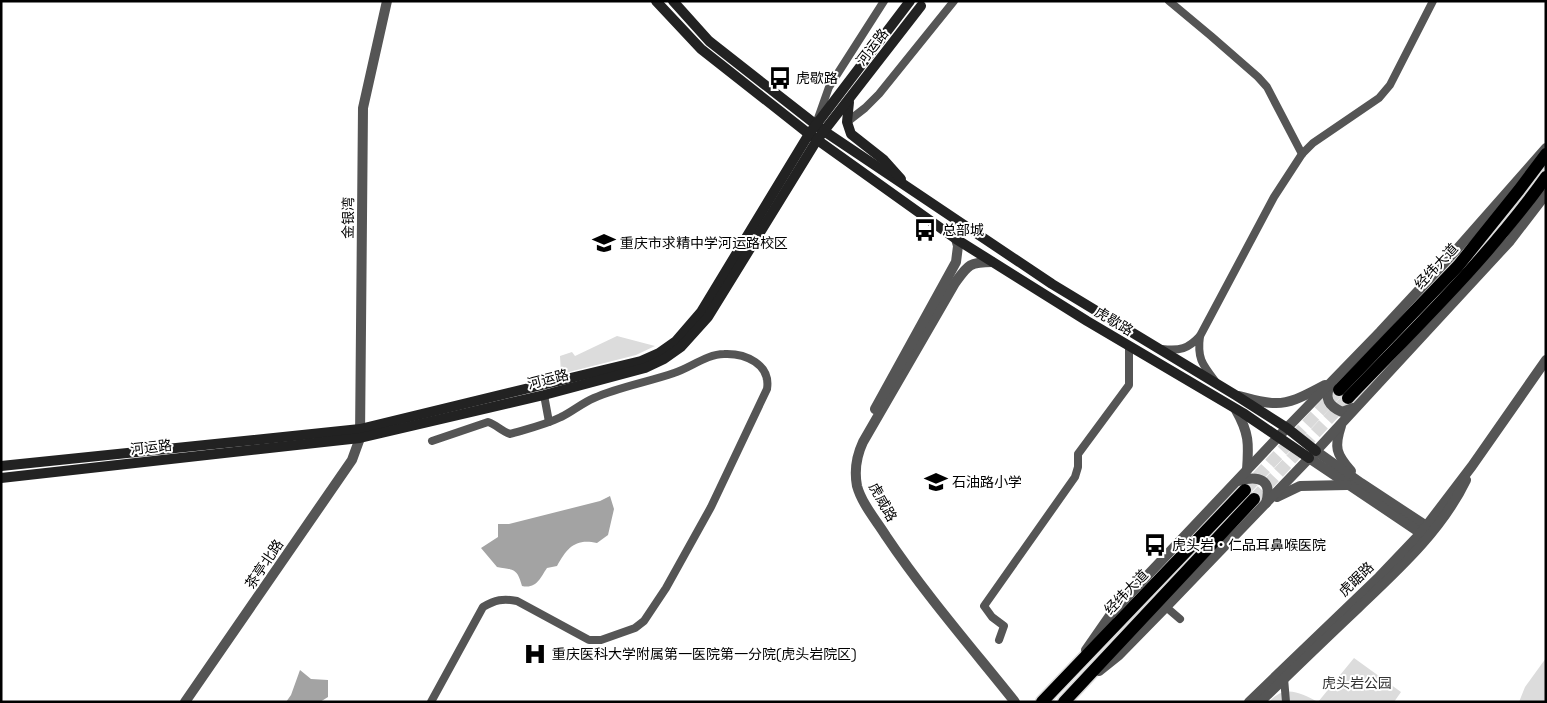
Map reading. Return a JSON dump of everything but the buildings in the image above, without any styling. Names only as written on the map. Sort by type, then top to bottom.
[{"type":"main road","name":"虎歇路","points":[[656,1],[701,49],[813,137],[956,238],[1129,346],[1279,436],[1313,454]]},
{"type":"main road","name":"虎歇路","points":[[673,1],[709,41],[820,128],[1052,284],[1287,428],[1313,454]]},
{"type":"main road","name":"河运路","points":[[1,466],[360,434],[641,361],[659,353],[676,341],[702,312],[813,137],[910,1]]},
{"type":"main road","name":"河运路","points":[[820,128],[850,98],[921,6]]},
{"type":"main road","points":[[850,98],[847,122],[851,134],[890,166],[910,190]]},
{"type":"main road","name":"河运路","points":[[1,478],[360,434],[544,395],[645,368],[664,359],[681,347],[708,317],[813,137]]},
{"type":"main road","name":"经纬大道","points":[[1344,394],[1458,266],[1546,154]]},
{"type":"main road","name":"经纬大道","points":[[1344,394],[1467,273],[1512,222],[1546,177]]},
{"type":"main road","points":[[1064,702],[1245,490]]},
{"type":"main road","name":"经纬大道","points":[[1042,702],[1245,490]]},
{"type":"street","name":"金银湾","points":[[360,434],[363,108],[387,1]]},
{"type":"street","points":[[820,128],[829,87],[884,1]]},
{"type":"street","points":[[847,122],[879,94],[954,1]]},
{"type":"street","points":[[1169,1],[1258,77],[1267,87],[1302,154]]},
{"type":"street","points":[[1155,348],[1183,349],[1200,336],[1267,209],[1302,154],[1313,142],[1379,98],[1390,85],[1433,1]]},
{"type":"street","points":[[1361,483],[1343,463],[1337,450],[1336,441],[1341,424],[1344,394],[1457,249],[1546,148]]},
{"type":"street","points":[[1247,470],[1287,428],[1344,394],[1510,241],[1546,194]]},
{"type":"street","name":"虎威路","points":[[956,238],[958,246],[956,262],[858,439],[852,452],[850,475],[857,501],[909,580],[1008,702]]},
{"type":"street","name":"虎威路","points":[[992,262],[976,262],[970,265],[955,283],[863,442],[856,459],[856,475],[861,497],[910,571],[1015,702]]},
{"type":"street","points":[[1200,336],[1199,351],[1202,363],[1220,386]]},
{"type":"street","points":[[999,640],[1004,626],[992,618],[984,606],[1075,477],[1078,467],[1078,454],[1129,385],[1129,346]]},
{"type":"street","points":[[431,702],[483,607],[492,602],[504,599],[517,601],[589,640],[601,640],[610,637],[635,628],[644,621],[666,588],[711,507],[767,389],[768,380],[762,368],[752,360],[735,354],[722,354],[706,358],[676,373],[594,398],[549,422],[510,434],[502,432],[495,424],[488,422],[432,441]]},
{"type":"street","name":"虎踞路","points":[[1260,702],[1385,582],[1427,532],[1546,360]]},
{"type":"street","points":[[1237,396],[1283,403],[1302,397],[1344,394]]},
{"type":"street","points":[[544,395],[549,422]]},
{"type":"street","points":[[1236,410],[1246,427],[1249,445],[1245,490]]},
{"type":"street","points":[[1075,690],[1119,655],[1341,424]]},
{"type":"street","name":"茶亭北路","points":[[185,702],[352,460],[360,434]]},
{"type":"street","name":"虎歇路","points":[[1313,454],[1361,483],[1427,532]]},
{"type":"street","name":"虎歇路","points":[[1313,454],[1348,485],[1427,532]]},
{"type":"street","points":[[1245,490],[1254,478],[1265,483],[1269,494],[1266,504]]},
{"type":"street","points":[[1266,504],[1300,486],[1348,485]]},
{"type":"street","name":"虎踞路","points":[[1249,702],[1427,532]]},
{"type":"street","points":[[1166,607],[1180,619]]},
{"type":"street","points":[[1284,678],[1286,702]]},
{"type":"green space","points":[[617,336],[655,346],[636,355],[561,374],[560,356],[572,352],[575,356]]},
{"type":"green space","name":"虎头岩公园","points":[[1354,658],[1401,692],[1394,702],[1318,702]]},
{"type":"green space","points":[[1546,658],[1546,702],[1519,702],[1525,687]]},
{"type":"green space","name":"虎头岩公园","points":[[1293,692],[1318,702],[1269,702],[1281,693]]},
{"type":"shaded area","points":[[610,496],[614,509],[608,535],[597,543],[583,542],[572,546],[564,554],[557,566],[547,568],[538,582],[531,586],[522,586],[514,571],[497,567],[481,548],[498,537],[498,524],[509,524],[600,501]]},
{"type":"shaded area","points":[[300,670],[311,679],[328,680],[328,697],[320,702],[286,702],[291,695]]},
{"type":"tunnel","points":[[1245,490],[1339,390]]},
{"type":"tunnel","points":[[1254,499],[1348,398]]},
{"type":"place","name":"虎歇路","points":[[780,78]]},
{"type":"place","name":"总部城","points":[[925,230]]},
{"type":"place","name":"重庆市求精中学河运路校区","points":[[604,243]]},
{"type":"place","name":"石油路小学","points":[[936,482]]},
{"type":"place","name":"虎头岩‧仁品耳鼻喉医院","points":[[1155,545]]},
{"type":"place","name":"重庆医科大学附属第一医院第一分院(虎头岩院区)","points":[[535,654]]}]
